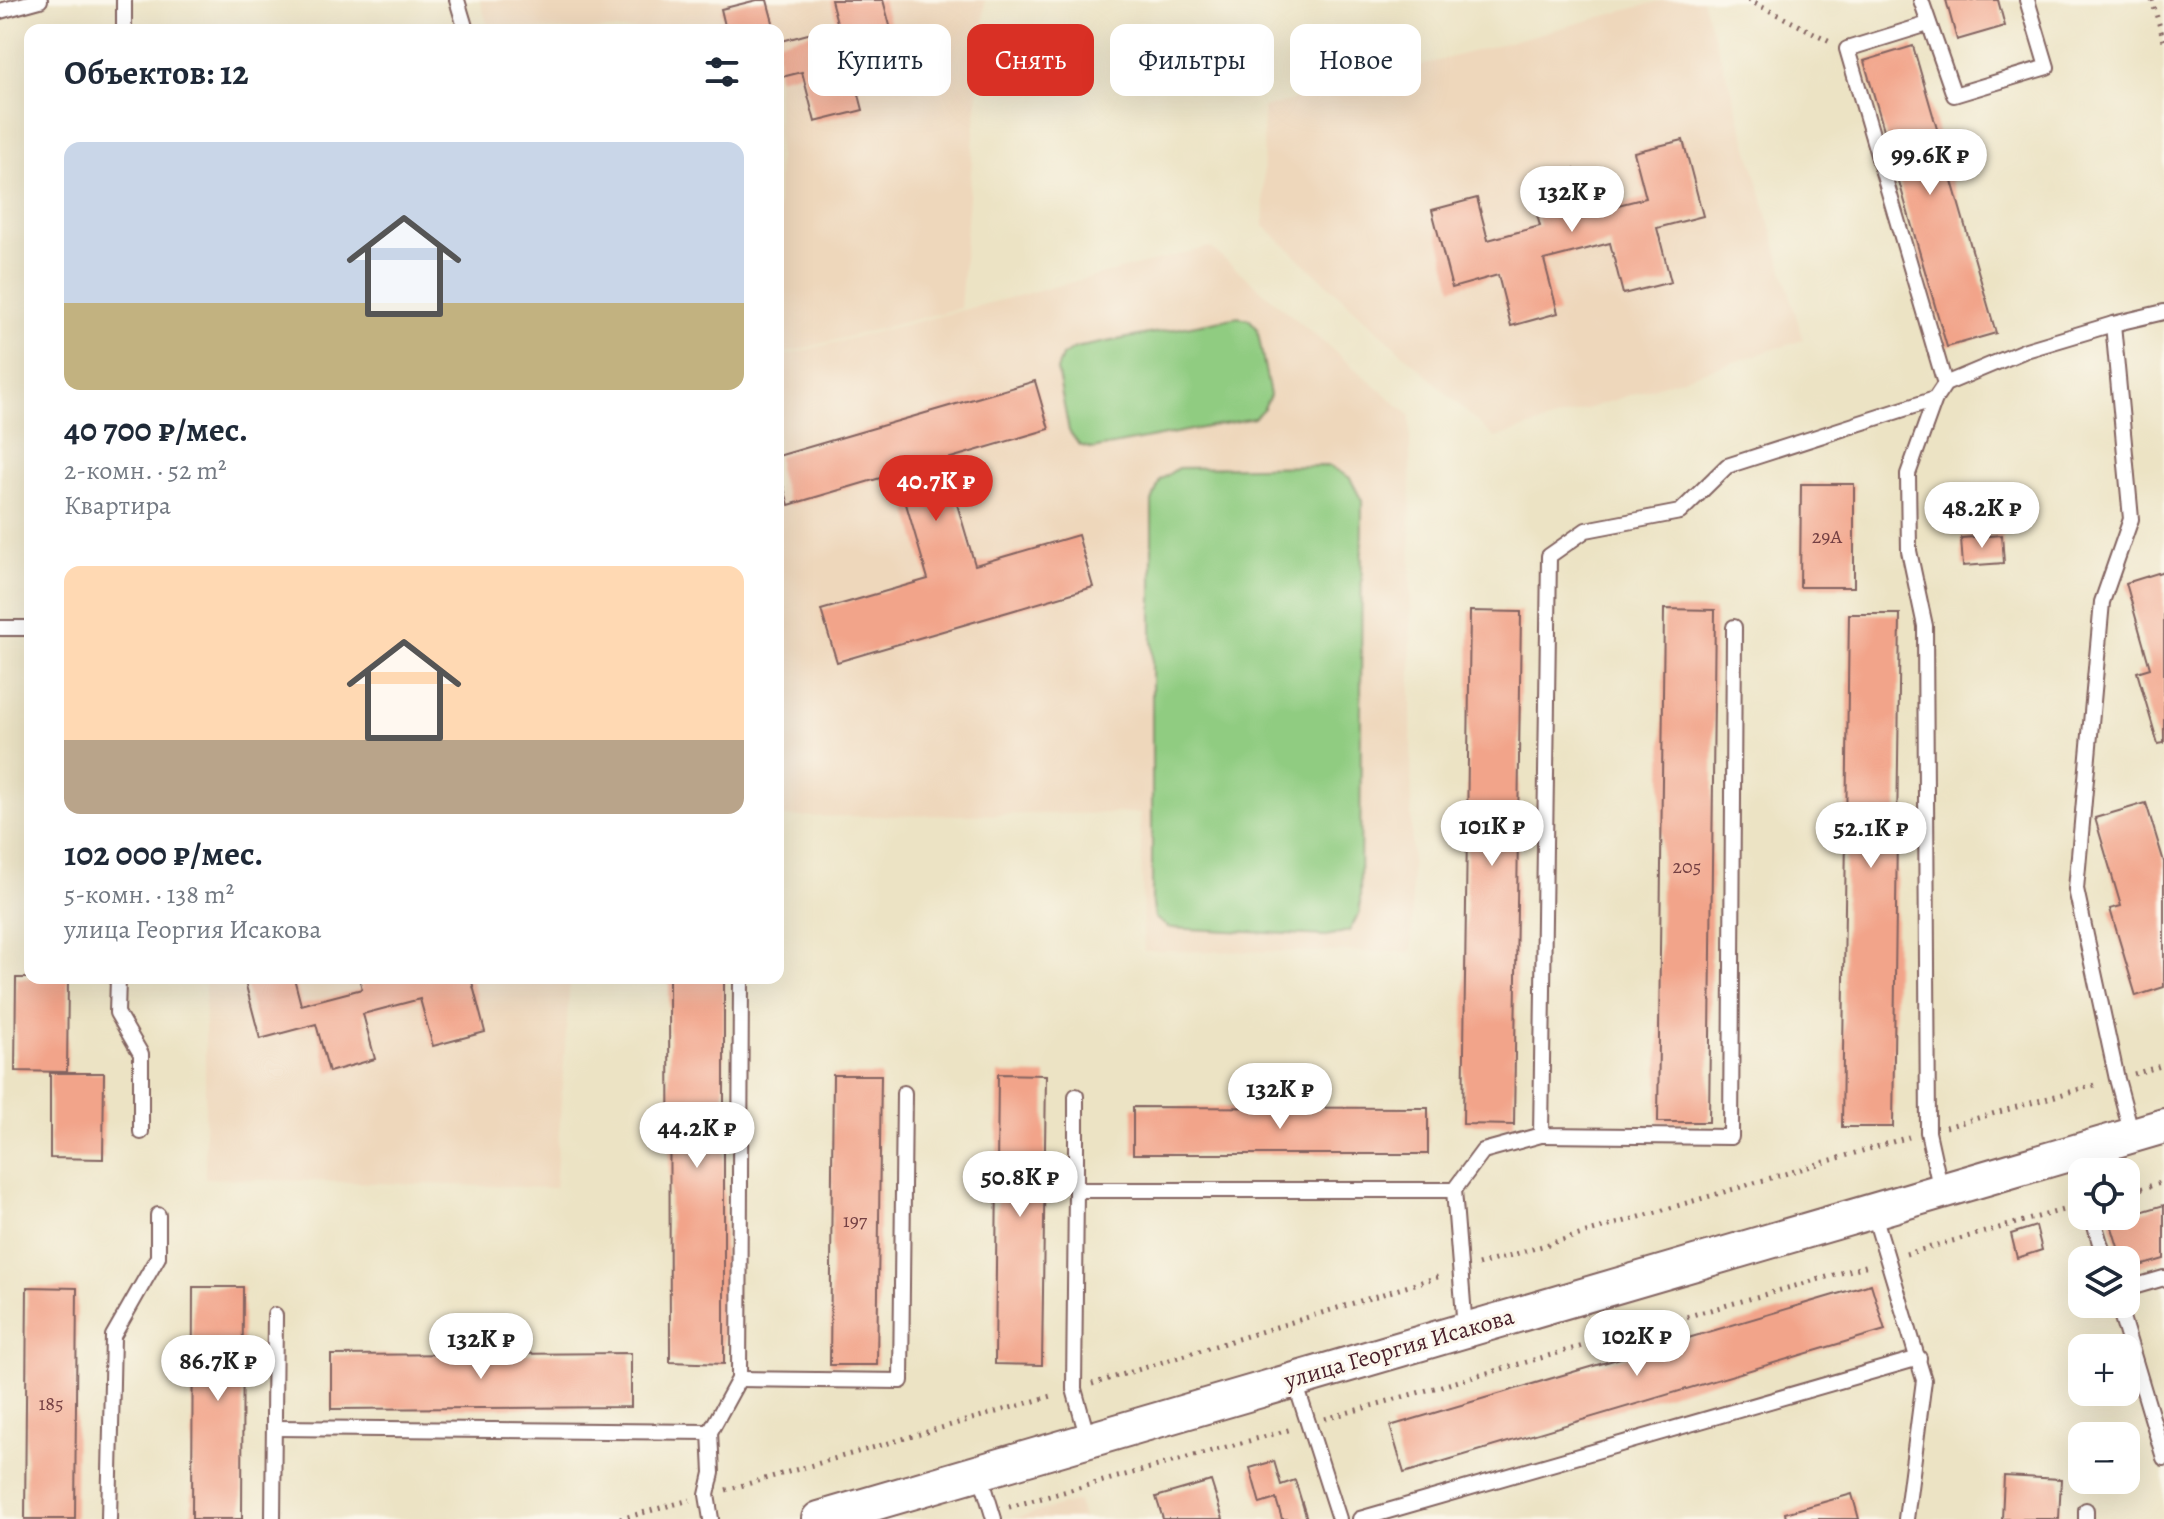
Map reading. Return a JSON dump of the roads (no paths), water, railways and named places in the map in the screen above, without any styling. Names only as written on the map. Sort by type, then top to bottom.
[{"type":"street","name":"улица Георгия Исакова","points":[[2095,1158],[2148,1130]]},
{"type":"street","name":"улица Георгия Исакова","points":[[819,1519],[1873,1210],[1941,1191],[2068,1169]]},
{"type":"lane","points":[[0,11],[40,0]]},
{"type":"lane","points":[[124,0],[124,24]]},
{"type":"lane","points":[[457,0],[464,24]]},
{"type":"lane","points":[[1921,0],[1954,95],[2047,67],[2027,0]]},
{"type":"lane","points":[[1928,24],[1847,49],[1945,384]]},
{"type":"lane","points":[[1941,1191],[1928,1132],[1925,626],[1909,551],[1908,474],[1935,399],[1945,384],[2026,350],[2164,312]]},
{"type":"lane","points":[[2113,324],[2131,519],[2102,602],[2076,889],[2117,1079],[2148,1130]]},
{"type":"lane","points":[[1541,1135],[1549,556],[1586,530],[1680,512],[1727,466],[1935,399]]},
{"type":"lane","points":[[1465,1330],[1454,1190],[1483,1151],[1541,1135],[1731,1137],[1734,627]]},
{"type":"lane","points":[[0,628],[24,628]]},
{"type":"lane","points":[[118,984],[117,1013],[141,1054],[141,1132]]},
{"type":"lane","points":[[711,1519],[707,1495],[712,1473],[710,1432],[739,1379],[741,984]]},
{"type":"lane","points":[[739,1379],[901,1381],[904,1093]]},
{"type":"lane","points":[[1076,1096],[1074,1389],[1088,1439]]},
{"type":"lane","points":[[1076,1190],[1454,1190]]},
{"type":"lane","points":[[1873,1210],[1924,1380],[1906,1519]]},
{"type":"lane","points":[[109,1519],[113,1336],[158,1257],[158,1215]]},
{"type":"lane","points":[[2140,1285],[2164,1278]]},
{"type":"lane","points":[[273,1519],[275,1315]]},
{"type":"lane","points":[[2122,1318],[2164,1458]]},
{"type":"lane","points":[[1360,1519],[1919,1358]]},
{"type":"lane","points":[[1294,1379],[1339,1519]]},
{"type":"lane","points":[[274,1428],[710,1432]]},
{"type":"lane","points":[[980,1472],[994,1516]]}]
